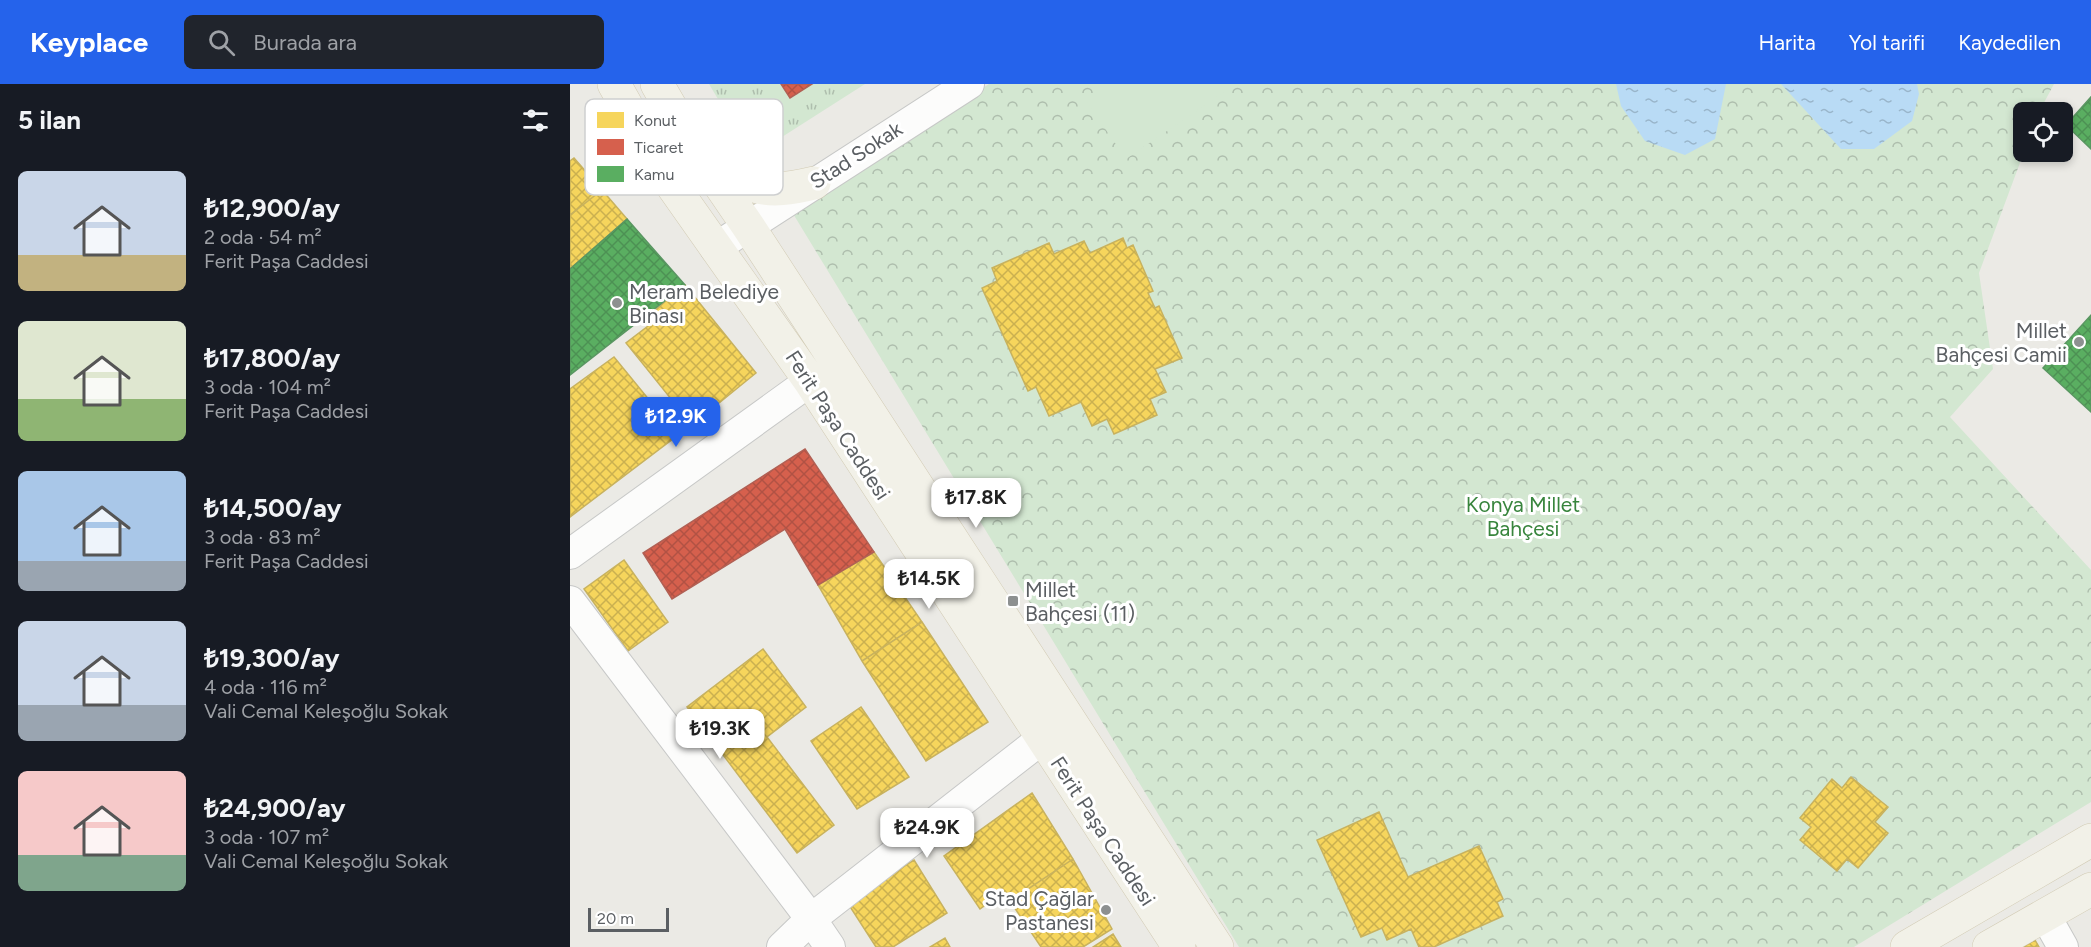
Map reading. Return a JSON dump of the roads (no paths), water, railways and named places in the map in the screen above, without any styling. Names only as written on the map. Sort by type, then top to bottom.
[{"type":"main road","name":"Ferit Paşa Caddesi","points":[[614,84],[622,99]]},
{"type":"main road","name":"Ferit Paşa Caddesi","points":[[657,84],[666,99]]},
{"type":"main road","points":[[783,188],[814,183]]},
{"type":"main road","name":"Ferit Paşa Caddesi","points":[[679,195],[810,381],[1179,947]]},
{"type":"main road","name":"Ferit Paşa Caddesi","points":[[727,195],[1217,947]]},
{"type":"main road","points":[[1907,947],[2091,840]]},
{"type":"main road","points":[[1989,947],[2091,889]]},
{"type":"street","name":"Stad Sokak","points":[[715,248],[969,84]]},
{"type":"street","points":[[570,554],[810,381]]},
{"type":"street","points":[[570,601],[830,947]]},
{"type":"street","points":[[782,947],[811,919],[1043,738]]},
{"type":"street","points":[[2045,915],[2063,947]]},
{"type":"water","points":[[1616,84],[1726,84],[1715,139],[1685,155],[1645,141],[1621,106]]},
{"type":"water","points":[[1781,84],[1917,84],[1919,94],[1912,121],[1874,149],[1841,149]]},
{"type":"place","name":"Meram Belediye Binası","points":[[617,303]]},
{"type":"place","name":"Millet Bahçesi Camii","points":[[2079,342]]},
{"type":"place","name":"Millet Bahçesi (11)","points":[[1013,601]]},
{"type":"place","name":"Stad Çağlar Pastanesi","points":[[1106,910]]},
{"type":"park label","name":"Konya Millet Bahçesi","points":[[1523,516]]}]
